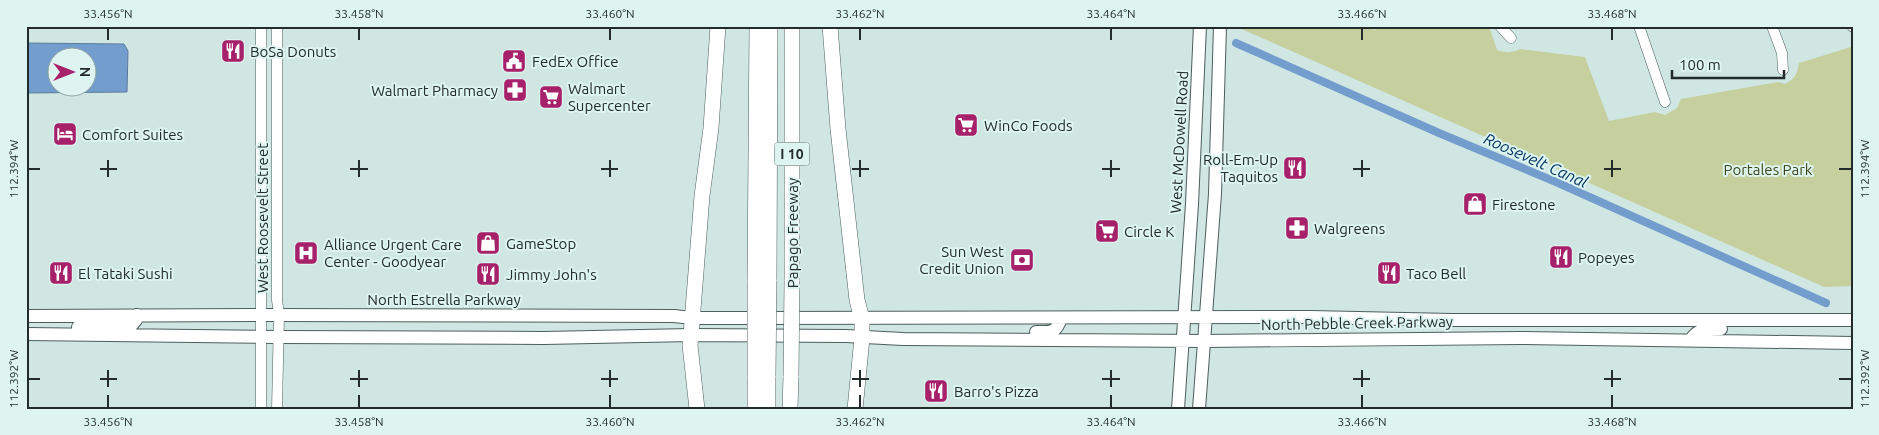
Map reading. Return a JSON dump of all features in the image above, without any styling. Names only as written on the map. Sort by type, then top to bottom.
[{"type":"highway","points":[[697,409],[690,345],[702,196],[711,128],[718,26]]},
{"type":"highway","name":"I 10","points":[[755,409],[761,376],[762,281],[757,26]]},
{"type":"highway","points":[[762,281],[770,26]]},
{"type":"highway","name":"Papago Freeway","points":[[790,409],[792,26]]},
{"type":"highway","points":[[830,26],[838,129],[856,290],[862,319],[855,409]]},
{"type":"highway","points":[[761,376],[768,409]]},
{"type":"main road","name":"West McDowell Road","points":[[1178,409],[1197,106],[1200,26]]},
{"type":"main road","points":[[1200,409],[1215,194],[1220,26]]},
{"type":"main road","points":[[1197,106],[1218,106]]},
{"type":"main road","name":"North Estrella Parkway","points":[[26,316],[260,314],[862,319]]},
{"type":"main road","points":[[64,335],[73,327],[131,326],[136,320],[137,315]]},
{"type":"main road","points":[[463,315],[469,338]]},
{"type":"main road","points":[[1022,340],[1029,332],[1050,332],[1055,330],[1061,318]]},
{"type":"main road","name":"North Pebble Creek Parkway","points":[[862,319],[1853,320]]},
{"type":"main road","points":[[1691,340],[1697,332],[1703,330],[1742,329],[1761,321]]},
{"type":"main road","points":[[26,334],[278,338],[691,335],[862,338]]},
{"type":"main road","name":"North Pebble Creek Parkway","points":[[862,338],[1204,341],[1513,338],[1853,343]]},
{"type":"street","name":"West Roosevelt Street","points":[[261,26],[261,409]]},
{"type":"street","name":"West Roosevelt Street","points":[[276,26],[277,300],[279,315],[277,409]]},
{"type":"street","points":[[1500,26],[1510,38]]},
{"type":"street","points":[[1639,26],[1665,102]]},
{"type":"street","points":[[1772,26],[1782,53],[1783,70]]},
{"type":"green space","name":"Portales Park","points":[[1235,26],[1364,26],[1375,30],[1377,26],[1489,26],[1497,50],[1503,52],[1520,49],[1585,57],[1609,121],[1655,112],[1665,115],[1677,108],[1681,99],[1778,82],[1785,84],[1795,76],[1799,63],[1851,47],[1853,52],[1853,286],[1824,287]]},
{"type":"water","points":[[26,43],[124,44],[128,51],[127,92],[98,92],[98,48],[48,48],[48,93],[26,93]]},
{"type":"waterway","name":"Roosevelt Canal","points":[[1236,43],[1439,133],[1556,182],[1826,303]]},
{"type":"place","name":"BoSa Donuts","points":[[233,51]]},
{"type":"place","name":"FedEx Office","points":[[514,61]]},
{"type":"place","name":"Walmart Pharmacy","points":[[515,90]]},
{"type":"place","name":"Walmart Supercenter","points":[[551,97]]},
{"type":"place","name":"WinCo Foods","points":[[966,125]]},
{"type":"place","name":"Comfort Suites","points":[[65,134]]},
{"type":"place","name":"Roll-Em-Up Taquitos","points":[[1295,168]]},
{"type":"place","name":"Firestone","points":[[1475,204]]},
{"type":"place","name":"Walgreens","points":[[1297,228]]},
{"type":"place","name":"Circle K","points":[[1107,231]]},
{"type":"place","name":"GameStop","points":[[488,243]]},
{"type":"place","name":"Alliance Urgent Care Center - Goodyear","points":[[306,253]]},
{"type":"place","name":"Popeyes","points":[[1561,257]]},
{"type":"place","name":"Sun West Credit Union","points":[[1022,260]]},
{"type":"place","name":"El Tataki Sushi","points":[[61,273]]},
{"type":"place","name":"Taco Bell","points":[[1389,273]]},
{"type":"place","name":"Jimmy John's","points":[[488,274]]},
{"type":"place","name":"Barro's Pizza","points":[[936,391]]}]
